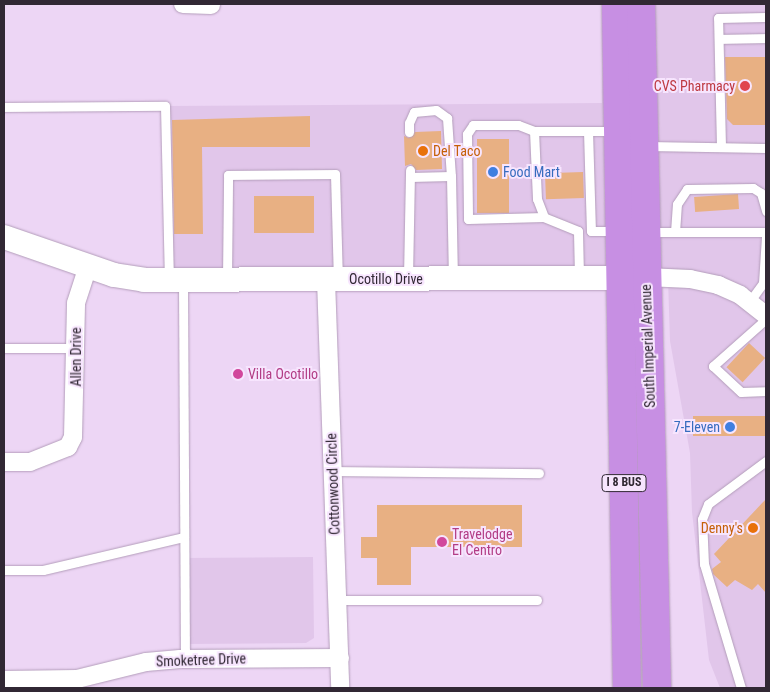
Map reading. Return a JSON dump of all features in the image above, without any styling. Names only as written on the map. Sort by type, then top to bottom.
[{"type":"highway","name":"South Imperial Avenue","points":[[616,4],[618,131],[633,231],[657,688]]},
{"type":"highway","name":"South Imperial Avenue","points":[[633,231],[644,146],[641,4]]},
{"type":"highway","name":"South Imperial Avenue","points":[[627,688],[634,278]]},
{"type":"street","points":[[183,4],[211,5]]},
{"type":"street","name":"Ocotillo Drive","points":[[4,236],[114,275],[176,280],[690,279],[718,285],[750,301],[766,315]]},
{"type":"street","name":"Allen Drive","points":[[4,462],[30,462],[68,447],[76,417],[76,303],[88,267]]},
{"type":"street","name":"Cottonwood Circle","points":[[332,280],[332,471],[340,688]]},
{"type":"street","name":"Smoketree Drive","points":[[4,680],[77,684],[146,662],[185,659],[340,658]]},
{"type":"lane","points":[[721,147],[718,18],[766,17]]},
{"type":"lane","points":[[719,39],[766,38]]},
{"type":"lane","points":[[4,107],[165,106],[176,280],[184,537],[185,659]]},
{"type":"lane","points":[[409,132],[409,123],[414,112],[436,110],[447,118],[452,176],[453,279]]},
{"type":"lane","points":[[618,131],[534,132],[518,125],[473,125],[467,134],[468,220],[544,218],[578,231],[766,232]]},
{"type":"lane","points":[[588,131],[591,231]]},
{"type":"lane","points":[[534,132],[537,199],[544,218]]},
{"type":"lane","points":[[644,146],[766,148]]},
{"type":"lane","points":[[408,280],[410,173],[452,176]]},
{"type":"lane","points":[[227,279],[228,175],[335,174],[332,280]]},
{"type":"lane","points":[[675,232],[677,204],[687,188],[753,188],[761,193],[766,211]]},
{"type":"lane","points":[[578,231],[580,278]]},
{"type":"lane","points":[[750,301],[765,281],[766,237]]},
{"type":"lane","points":[[766,319],[713,366],[742,392],[766,391]]},
{"type":"lane","points":[[4,348],[76,348]]},
{"type":"lane","points":[[741,688],[704,564],[702,519],[708,504],[766,461]]},
{"type":"lane","points":[[332,471],[539,473]]},
{"type":"lane","points":[[4,570],[43,570],[184,537]]},
{"type":"lane","points":[[338,600],[537,600]]},
{"type":"shaded area","points":[[602,4],[766,4],[766,688],[720,688],[709,660],[692,512],[690,453],[670,341],[668,279],[169,281],[165,106],[602,103]]},
{"type":"shaded area","points":[[313,557],[314,638],[306,643],[184,644],[184,558]]},
{"type":"building","name":"CVS Pharmacy","points":[[725,57],[766,57],[766,125],[733,125],[727,119]]},
{"type":"building","points":[[310,116],[310,147],[202,147],[203,234],[174,234],[172,120]]},
{"type":"building","name":"Del Taco","points":[[441,131],[442,169],[416,170],[411,164],[405,166],[404,136],[409,138],[415,132]]},
{"type":"building","name":"Food Mart","points":[[477,139],[509,139],[509,213],[477,213]]},
{"type":"building","points":[[583,172],[584,198],[546,199],[545,173]]},
{"type":"building","points":[[738,194],[739,209],[695,212],[694,197]]},
{"type":"building","points":[[254,196],[314,196],[314,233],[254,233]]},
{"type":"building","points":[[749,343],[765,358],[743,382],[726,367]]},
{"type":"building","name":"7-Eleven","points":[[693,416],[766,416],[766,436],[693,436]]},
{"type":"building","name":"Denny's","points":[[766,499],[766,593],[758,584],[752,590],[735,580],[727,587],[713,574],[712,569],[721,562],[714,554]]},
{"type":"building","name":"Travelodge El Centro","points":[[377,505],[522,505],[522,547],[411,547],[411,585],[377,585],[377,558],[361,558],[361,537],[377,537]]},
{"type":"place","name":"CVS Pharmacy","points":[[745,86]]},
{"type":"place","name":"Del Taco","points":[[423,151]]},
{"type":"place","name":"Food Mart","points":[[493,172]]},
{"type":"place","name":"Villa Ocotillo","points":[[238,374]]},
{"type":"place","name":"7-Eleven","points":[[730,427]]},
{"type":"place","name":"Denny's","points":[[753,528]]},
{"type":"place","name":"Travelodge El Centro","points":[[442,542]]}]
